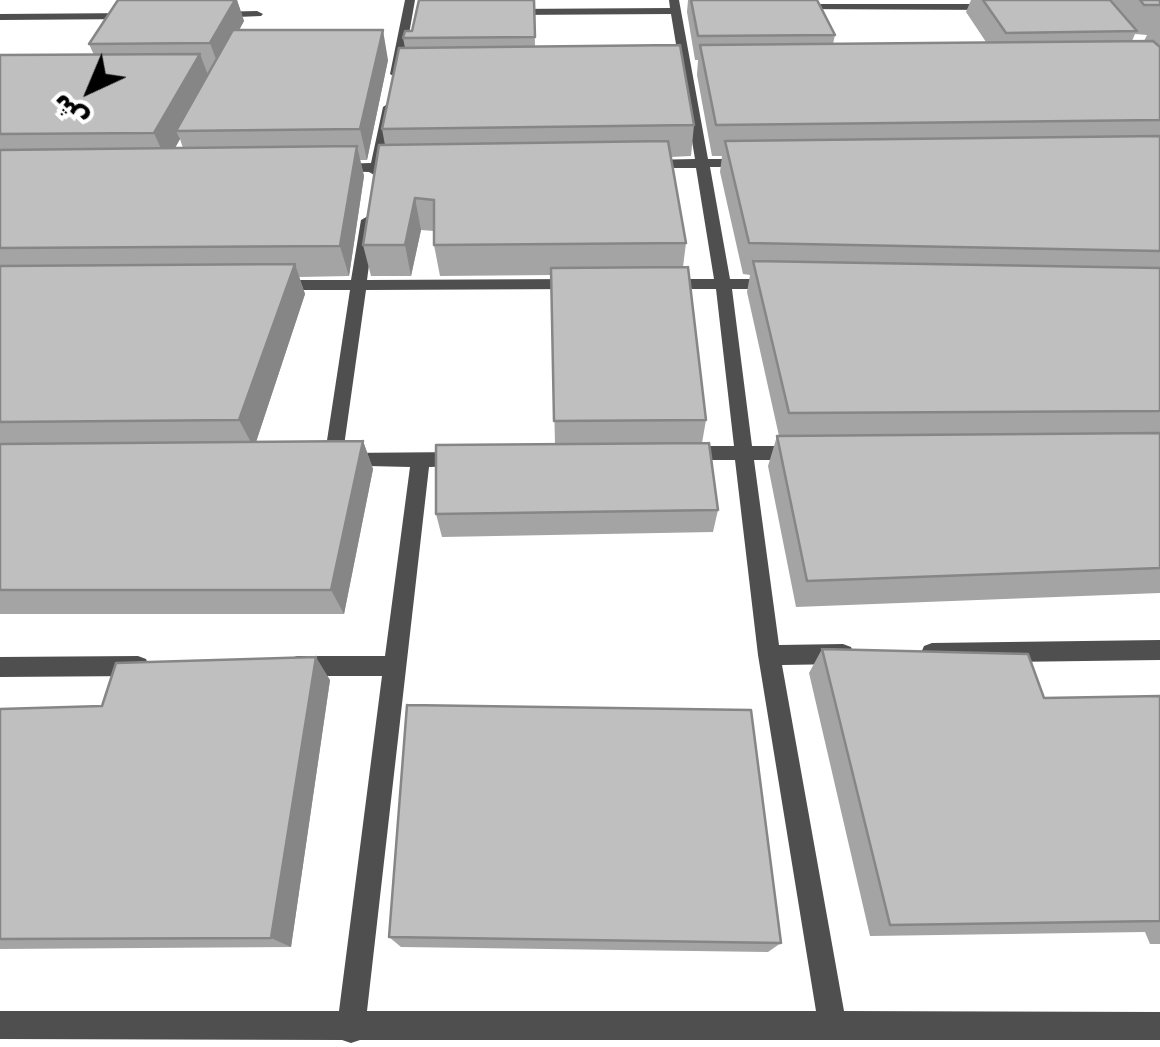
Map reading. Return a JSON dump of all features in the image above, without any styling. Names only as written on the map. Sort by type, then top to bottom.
[{"type":"street","points":[[200,15],[254,21],[265,0]]},
{"type":"street","points":[[504,12],[680,5],[723,284],[770,655],[833,1028]]},
{"type":"street","points":[[373,187],[409,6],[427,12]]},
{"type":"street","points":[[792,6],[1001,7]]},
{"type":"street","points":[[0,17],[142,16]]},
{"type":"street","points":[[382,53],[400,53]]},
{"type":"street","points":[[396,70],[416,70]]},
{"type":"street","points":[[626,164],[763,162]]},
{"type":"street","points":[[317,168],[415,167]]},
{"type":"street","points":[[370,206],[323,460],[478,458]]},
{"type":"street","points":[[258,286],[588,284]]},
{"type":"street","points":[[646,284],[783,284]]},
{"type":"street","points":[[673,453],[819,453]]},
{"type":"street","points":[[351,1028],[420,460]]},
{"type":"street","points":[[906,653],[1160,650]]},
{"type":"street","points":[[770,655],[867,654]]},
{"type":"street","points":[[0,666],[158,666]]},
{"type":"street","points":[[277,666],[396,666]]},
{"type":"street","points":[[1,1027],[351,1028],[587,1036],[833,1028],[1160,1026]]},
{"type":"building","points":[[118,0],[235,0],[210,43],[89,44]]},
{"type":"building","points":[[419,0],[534,0],[535,37],[403,38],[405,31],[412,31]]},
{"type":"building","points":[[691,0],[817,0],[835,35],[698,36]]},
{"type":"building","points":[[983,0],[1110,0],[1137,31],[1006,33]]},
{"type":"building","points":[[1140,0],[1160,0],[1160,5],[1144,5]]},
{"type":"building","points":[[233,30],[383,30],[360,129],[176,131]]},
{"type":"building","points":[[1153,41],[1160,47],[1160,120],[716,125],[700,45]]},
{"type":"building","points":[[680,45],[694,125],[382,129],[399,48]]},
{"type":"building","points":[[200,54],[154,133],[0,134],[0,55]]},
{"type":"building","points":[[1160,136],[1160,251],[749,243],[725,141]]},
{"type":"building","points":[[668,141],[686,243],[434,245],[434,200],[415,198],[405,245],[363,245],[379,145]]},
{"type":"building","points":[[357,146],[340,246],[0,248],[0,150]]},
{"type":"building","points":[[753,261],[1160,268],[1160,411],[789,413]]},
{"type":"building","points":[[295,264],[239,420],[0,422],[0,266]]},
{"type":"building","points":[[688,267],[706,420],[554,421],[551,268]]},
{"type":"building","points":[[1160,433],[1160,568],[807,581],[777,436]]},
{"type":"building","points":[[363,441],[331,590],[0,590],[0,444]]},
{"type":"building","points":[[709,443],[718,510],[436,514],[436,445]]},
{"type":"building","points":[[822,649],[1028,654],[1044,698],[1160,696],[1160,921],[890,925]]},
{"type":"building","points":[[316,657],[271,938],[0,939],[0,709],[102,706],[116,663]]},
{"type":"building","points":[[407,705],[751,710],[781,943],[389,937]]}]
